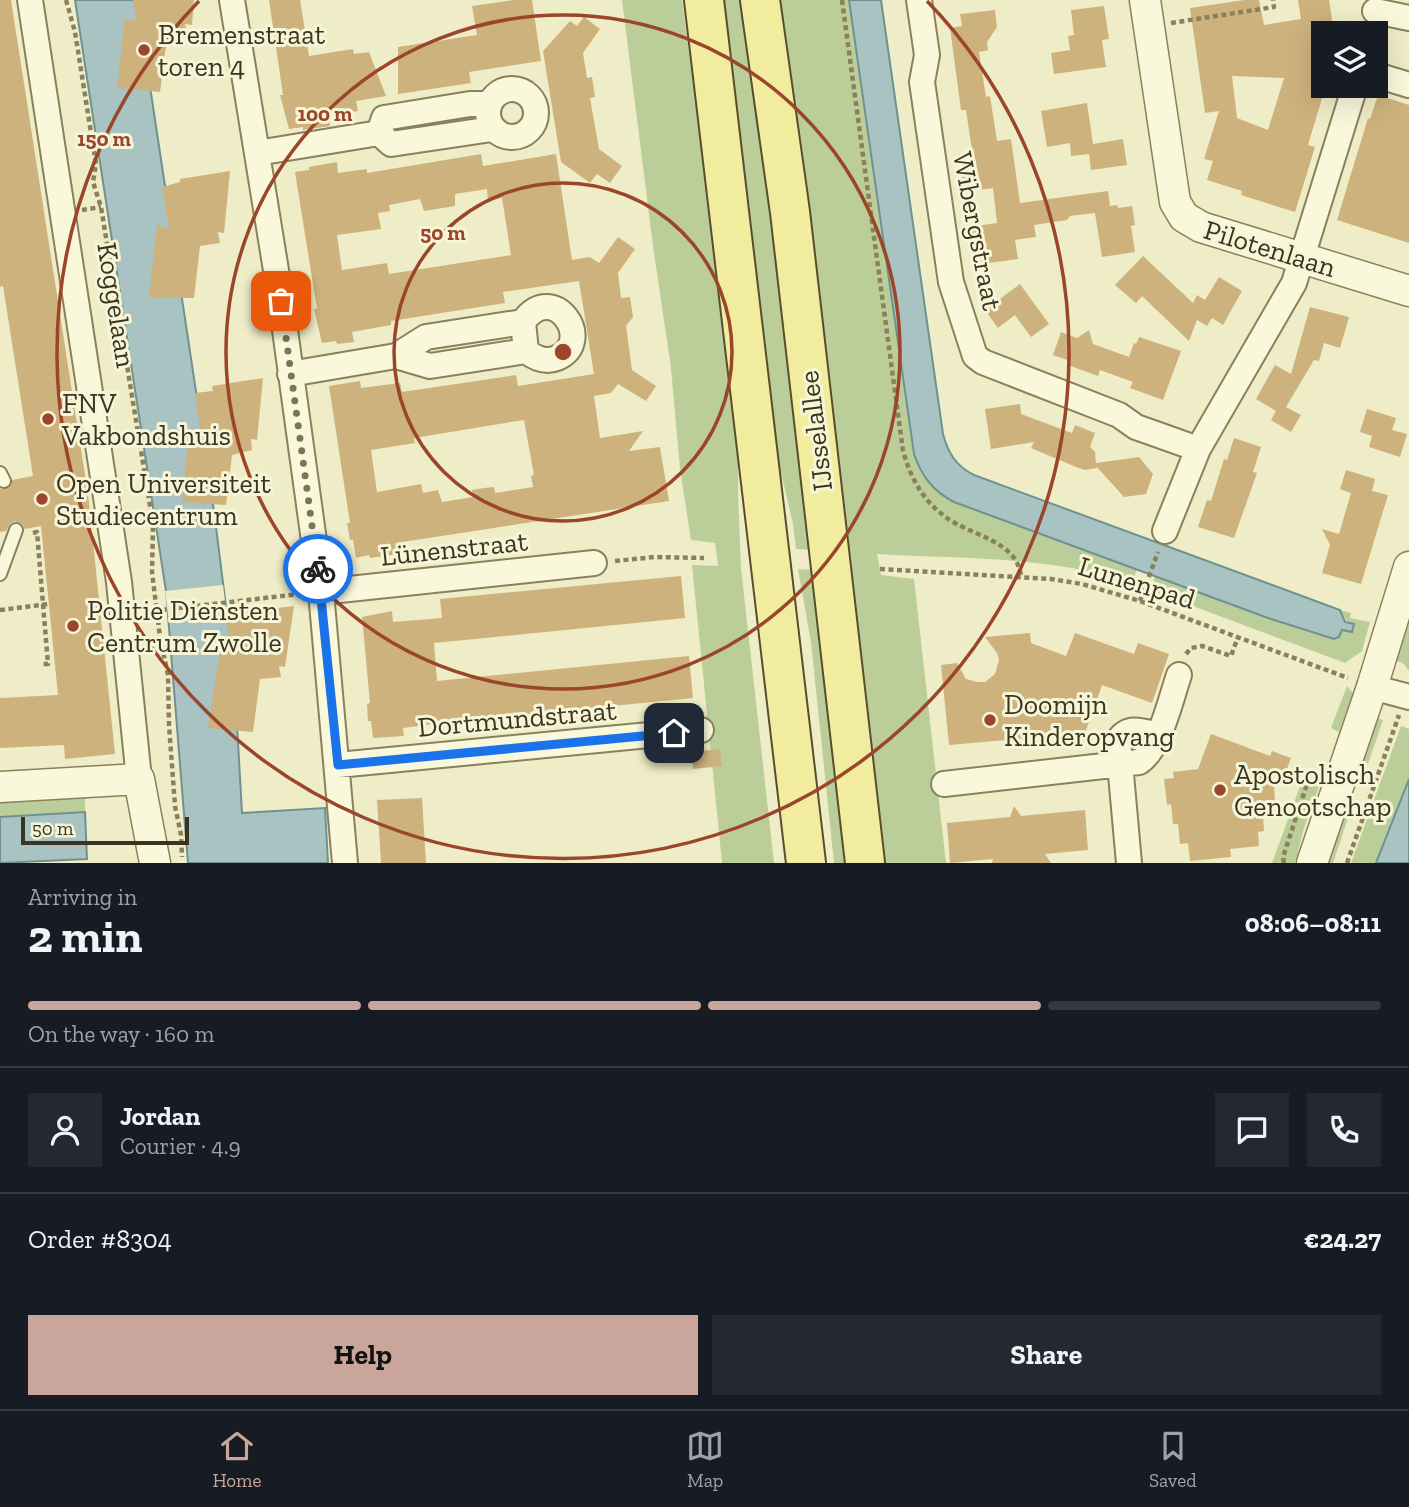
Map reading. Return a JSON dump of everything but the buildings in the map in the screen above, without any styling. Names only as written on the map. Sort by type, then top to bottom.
[{"type":"main road","name":"IJsselallee","points":[[704,0],[806,863]]},
{"type":"main road","name":"IJsselallee","points":[[760,0],[790,212],[865,863]]},
{"type":"street","name":"Koggelaan","points":[[30,0],[119,582],[139,779],[155,863]]},
{"type":"street","points":[[232,0],[321,592],[345,863]]},
{"type":"street","name":"Wibergstraat","points":[[919,0],[927,55],[922,82],[951,282],[975,356],[983,362],[1119,415],[1136,427],[1198,449]]},
{"type":"street","name":"Pilotenlaan","points":[[1147,13],[1175,202],[1184,217],[1201,227],[1409,291]]},
{"type":"street","points":[[1372,15],[1409,18]]},
{"type":"street","points":[[1388,79],[1409,85]]},
{"type":"street","points":[[515,89],[529,96],[536,107],[534,122],[521,136],[505,137],[492,129],[391,144],[379,133],[384,118],[470,104],[488,104],[498,93],[515,89]]},
{"type":"street","points":[[1165,531],[1198,449],[1286,299],[1303,258],[1351,98]]},
{"type":"street","points":[[488,104],[492,129]]},
{"type":"street","points":[[257,153],[379,133]]},
{"type":"street","points":[[290,374],[396,356],[426,337],[523,322],[534,310],[551,308],[565,316],[572,331],[569,347],[557,358],[540,360],[526,351],[430,366],[396,356]]},
{"type":"street","points":[[523,322],[526,351]]},
{"type":"street","name":"Lünenstraat","points":[[321,592],[594,563]]},
{"type":"street","points":[[1312,863],[1372,687],[1409,567]]},
{"type":"street","points":[[944,784],[1139,762],[1144,759],[1157,736],[1178,675]]},
{"type":"street","points":[[1372,687],[1408,697]]},
{"type":"street","name":"Dortmundstraat","points":[[338,765],[701,730]]},
{"type":"street","points":[[1120,765],[1129,863]]},
{"type":"street","points":[[0,787],[139,779]]},
{"type":"lane","points":[[0,574],[15,533]]},
{"type":"path","name":"Koggelaan","points":[[66,0],[75,32],[96,164],[93,181],[101,207],[153,524],[152,572],[168,675],[175,806],[181,835],[182,863]]},
{"type":"path","points":[[842,0],[903,451],[910,476],[926,498],[947,519],[1002,546],[1018,563],[1021,577]]},
{"type":"path","points":[[1147,13],[1274,7],[1273,0]]},
{"type":"path","points":[[1140,600],[1165,531]]},
{"type":"path","points":[[15,533],[37,532],[46,604],[48,664],[43,664]]},
{"type":"path","points":[[594,563],[654,557],[705,558]]},
{"type":"path","name":"Lunenpad","points":[[880,569],[1021,577],[1082,584],[1140,600],[1372,687]]},
{"type":"path","points":[[166,609],[321,592]]},
{"type":"path","points":[[0,610],[46,604]]},
{"type":"path","points":[[1178,675],[1191,648],[1202,646],[1231,656],[1238,636]]},
{"type":"path","points":[[1347,863],[1408,697]]},
{"type":"path","points":[[1284,863],[1283,857],[1308,778]]},
{"type":"green space","points":[[622,0],[682,0],[739,422],[741,568],[774,863],[722,863],[692,565],[718,566],[715,543],[691,540]]},
{"type":"green space","points":[[720,0],[747,0],[815,550],[796,549],[775,446]]},
{"type":"green space","points":[[773,0],[849,0],[914,454],[925,476],[954,502],[1137,569],[1132,583],[1101,574],[1038,563],[877,554],[881,575],[914,579],[946,863],[878,863]]},
{"type":"green space","points":[[798,569],[817,570],[851,863],[834,863],[811,642]]},
{"type":"green space","points":[[1155,576],[1268,618],[1334,639],[1342,630],[1353,631],[1340,610],[1351,613],[1350,618],[1370,622],[1362,651],[1345,663],[1150,590]]},
{"type":"green space","points":[[1409,612],[1409,671],[1404,664],[1395,660]]},
{"type":"green space","points":[[1347,686],[1353,693],[1339,732],[1331,728]]},
{"type":"green space","points":[[1375,717],[1383,720],[1368,764],[1359,760]]},
{"type":"green space","points":[[1401,726],[1409,729],[1409,779],[1376,863],[1351,863]]},
{"type":"green space","points":[[1303,778],[1319,787],[1295,863],[1272,863]]},
{"type":"green space","points":[[35,795],[36,801],[85,797],[85,812],[0,817],[0,797]]},
{"type":"green space","points":[[1344,803],[1352,806],[1333,863],[1324,863]]},
{"type":"water","points":[[75,0],[134,0],[143,40],[214,511],[234,671],[242,813],[325,808],[328,863],[188,863],[166,591]]},
{"type":"water","points":[[849,0],[881,0],[943,434],[954,458],[974,475],[1340,610],[1345,622],[1354,624],[1352,632],[1342,630],[1339,637],[1334,639],[1268,618],[954,502],[929,482],[914,454]]},
{"type":"water","points":[[1409,779],[1409,863],[1376,863]]},
{"type":"water","points":[[85,812],[87,859],[0,863],[0,817]]},
{"type":"pier","points":[[223,585],[226,610],[168,616],[165,591]]},
{"type":"way so far","points":[[281,301],[318,569]]},
{"type":"place","name":"Bremenstraat toren 4","points":[[144,50]]},
{"type":"place","name":"FNV Vakbondshuis","points":[[48,419]]},
{"type":"place","name":"Open Universiteit Studiecentrum","points":[[42,499]]},
{"type":"place","name":"Politie Diensten Centrum Zwolle","points":[[73,626]]},
{"type":"place","name":"Doomijn Kinderopvang","points":[[990,720]]},
{"type":"place","name":"Apostolisch Genootschap","points":[[1220,790]]},
{"type":"route","points":[[318,569],[338,765],[674,733]]}]
